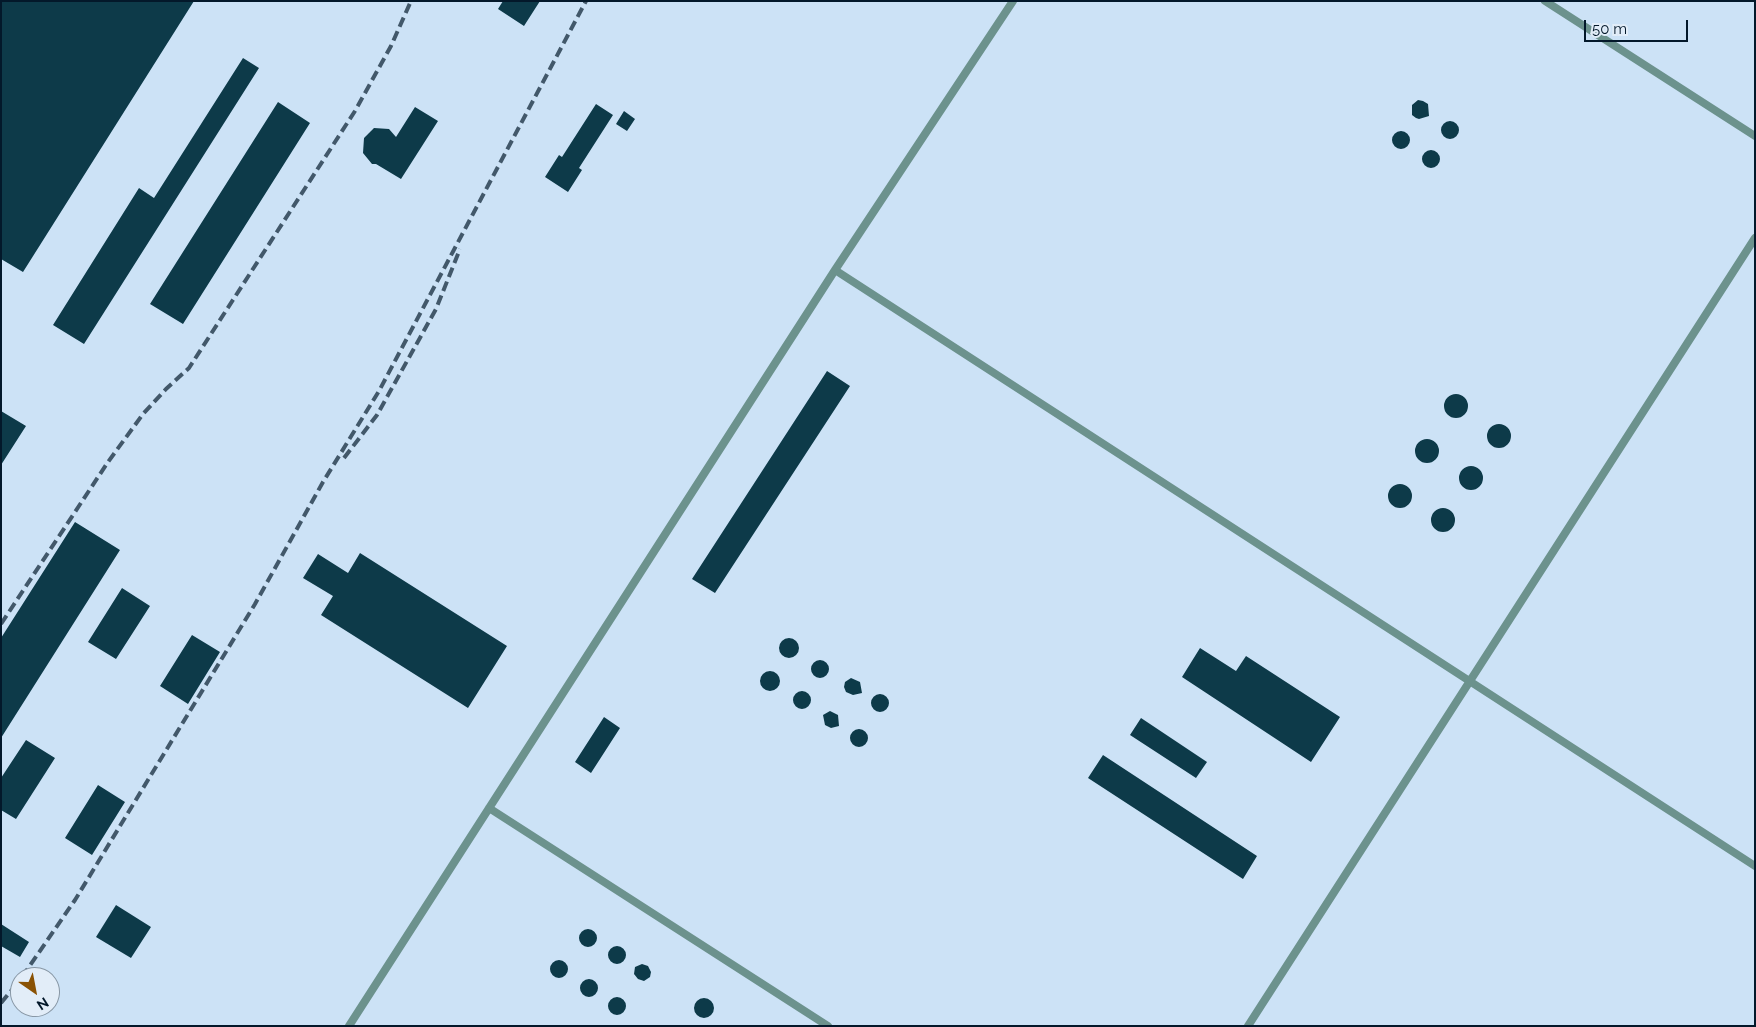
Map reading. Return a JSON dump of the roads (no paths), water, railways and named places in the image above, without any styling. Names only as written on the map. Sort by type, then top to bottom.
[{"type":"lane","points":[[349,1026],[835,270],[1013,1]]},
{"type":"lane","points":[[1545,1],[1755,136]]},
{"type":"lane","points":[[1248,1026],[1755,238]]},
{"type":"lane","points":[[835,270],[1755,866]]},
{"type":"lane","points":[[489,808],[828,1026]]},
{"type":"railway","points":[[1,624],[108,462],[143,414],[189,368],[355,111],[391,46],[411,1]]},
{"type":"railway","points":[[29,967],[75,900],[255,604],[323,482],[379,391],[586,1]]},
{"type":"railway","points":[[344,458],[377,415],[436,309],[460,249]]},
{"type":"railway","points":[[1,1003],[10,992]]}]
